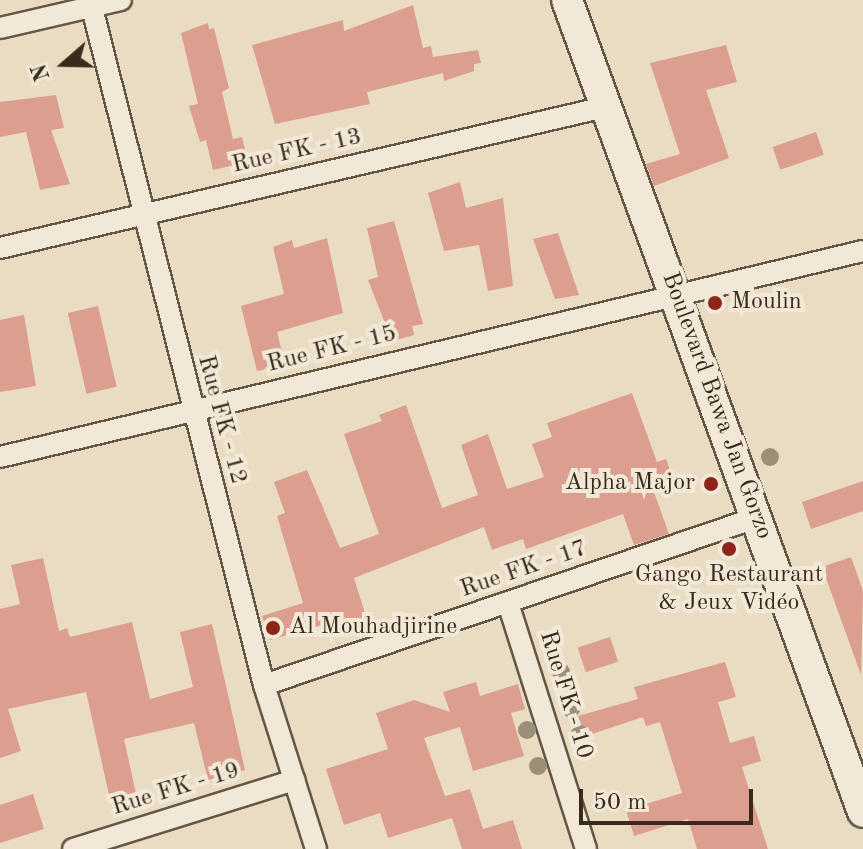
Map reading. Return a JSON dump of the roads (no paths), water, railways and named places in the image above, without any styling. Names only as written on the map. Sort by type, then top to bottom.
[{"type":"main road","name":"Boulevard Bawa Jan Gorzo","points":[[567,0],[863,812]]},
{"type":"street","points":[[0,28],[90,3],[121,0]]},
{"type":"street","name":"Rue FK - 12","points":[[90,3],[191,411],[264,685],[316,849]]},
{"type":"street","name":"Rue FK - 13","points":[[0,248],[605,107]]},
{"type":"street","name":"Rue FK - 15","points":[[0,457],[676,293],[863,251]]},
{"type":"street","name":"Rue FK - 17","points":[[264,685],[755,518]]},
{"type":"street","name":"Rue FK - 10","points":[[508,603],[586,849]]},
{"type":"street","name":"Rue FK - 19","points":[[73,849],[294,780]]},
{"type":"place","name":"Moulin","points":[[715,303]]},
{"type":"place","name":"Alpha Major","points":[[711,484]]},
{"type":"place","name":"Gango Restaurant & Jeux Vidéo","points":[[729,549]]},
{"type":"place","name":"Al Mouhadjirine","points":[[273,628]]}]
